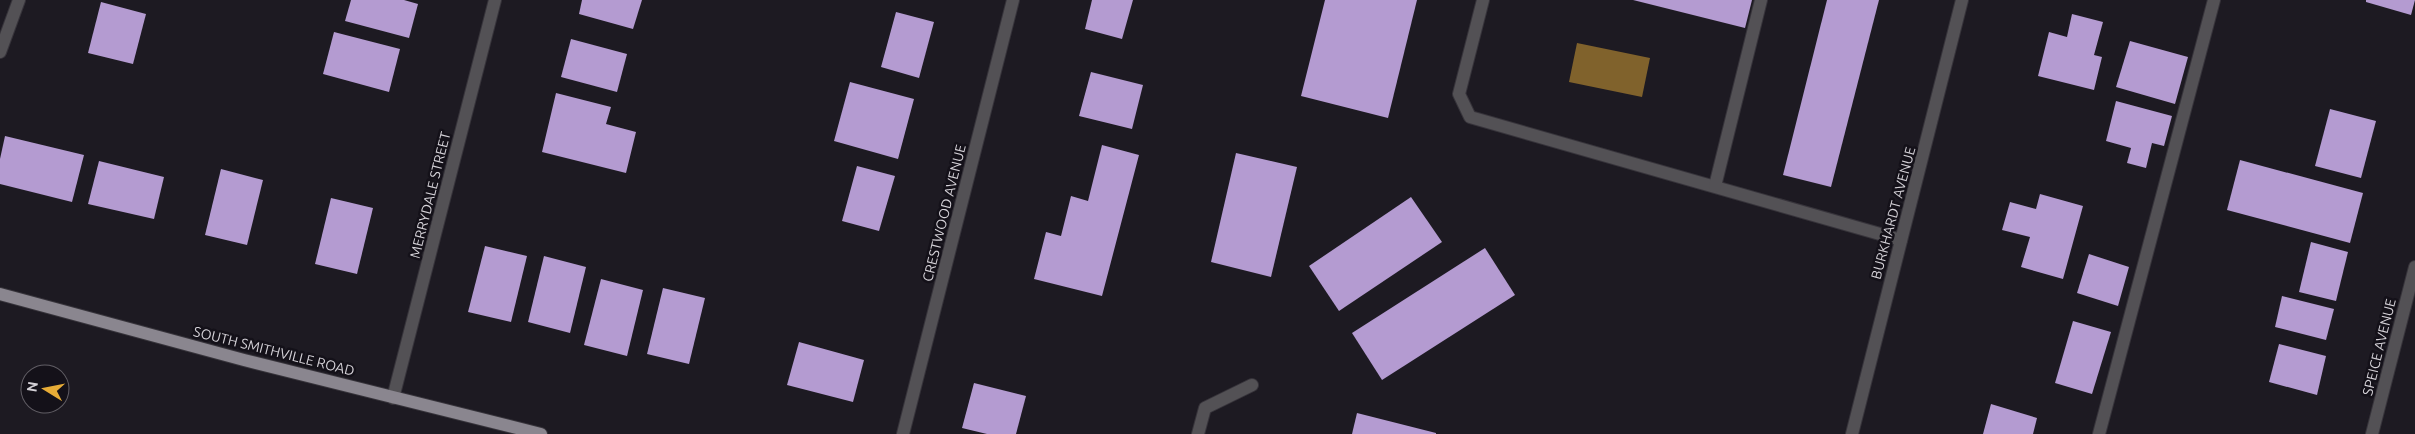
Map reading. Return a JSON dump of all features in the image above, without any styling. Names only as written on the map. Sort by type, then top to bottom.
[{"type":"main road","name":"SOUTH SMITHVILLE ROAD","points":[[0,294],[393,398],[541,434]]},
{"type":"street","points":[[0,52],[19,0]]},
{"type":"street","name":"MERRYDALE STREET","points":[[393,398],[495,0]]},
{"type":"street","name":"CRESTWOOD AVENUE","points":[[903,434],[1013,0]]},
{"type":"street","points":[[1483,0],[1459,94],[1470,117],[1901,240]]},
{"type":"street","points":[[1714,186],[1761,0]]},
{"type":"street","name":"BURKHARDT AVENUE","points":[[1852,434],[1962,0]]},
{"type":"street","points":[[2099,434],[2214,0]]},
{"type":"street","name":"SPEICE AVENUE","points":[[2372,434],[2415,266]]},
{"type":"street","points":[[1198,434],[1205,408],[1252,385]]},
{"type":"shaded area","points":[[1577,43],[1650,58],[1642,97],[1569,82]]},
{"type":"building","points":[[351,0],[404,0],[418,4],[409,38],[345,21]]},
{"type":"building","points":[[582,0],[642,0],[633,29],[579,14]]},
{"type":"building","points":[[1092,0],[1133,0],[1122,39],[1085,29]]},
{"type":"building","points":[[1325,0],[1417,0],[1388,118],[1301,96]]},
{"type":"building","points":[[1633,0],[1752,0],[1745,28]]},
{"type":"building","points":[[1827,0],[1879,0],[1831,187],[1783,175]]},
{"type":"building","points":[[2366,0],[2415,0],[2411,15],[2366,2]]},
{"type":"building","points":[[101,2],[146,14],[133,64],[88,53]]},
{"type":"building","points":[[896,12],[934,22],[919,78],[881,67]]},
{"type":"building","points":[[2072,14],[2103,22],[2094,55],[2102,57],[2094,90],[2038,76],[2049,32],[2067,37]]},
{"type":"building","points":[[334,32],[400,49],[389,92],[323,74]]},
{"type":"building","points":[[571,39],[627,54],[617,92],[561,77]]},
{"type":"building","points":[[2130,41],[2188,57],[2175,104],[2116,87]]},
{"type":"building","points":[[1091,72],[1143,85],[1132,129],[1079,116]]},
{"type":"building","points":[[850,82],[914,99],[898,159],[834,141]]},
{"type":"building","points":[[556,93],[611,107],[606,124],[636,132],[626,173],[542,152]]},
{"type":"building","points":[[2116,101],[2172,116],[2164,146],[2152,143],[2146,168],[2127,163],[2131,148],[2106,141]]},
{"type":"building","points":[[2330,109],[2376,121],[2361,178],[2315,166]]},
{"type":"building","points":[[5,136],[84,155],[72,202],[0,184],[0,159]]},
{"type":"building","points":[[1102,145],[1139,155],[1102,296],[1034,279],[1046,232],[1061,236],[1071,196],[1088,201]]},
{"type":"building","points":[[1236,153],[1297,167],[1271,277],[1211,262]]},
{"type":"building","points":[[2240,160],[2363,193],[2350,243],[2227,210]]},
{"type":"building","points":[[99,161],[164,177],[154,219],[88,204]]},
{"type":"building","points":[[857,166],[895,176],[879,231],[842,221]]},
{"type":"building","points":[[221,169],[263,180],[247,245],[205,235]]},
{"type":"building","points":[[2040,194],[2083,206],[2063,279],[2021,267],[2030,237],[2002,230],[2010,202],[2036,209]]},
{"type":"building","points":[[1411,197],[1442,242],[1339,311],[1309,266]]},
{"type":"building","points":[[331,198],[373,208],[357,274],[315,264]]},
{"type":"building","points":[[2311,242],[2348,252],[2336,301],[2299,292]]},
{"type":"building","points":[[485,246],[527,256],[511,322],[468,312]]},
{"type":"building","points":[[1485,248],[1515,295],[1382,380],[1352,333]]},
{"type":"building","points":[[2089,254],[2129,267],[2118,306],[2077,293]]},
{"type":"building","points":[[544,256],[586,267],[570,333],[528,322]]},
{"type":"building","points":[[601,279],[643,290],[627,356],[584,345]]},
{"type":"building","points":[[663,288],[705,298],[689,364],[647,354]]},
{"type":"building","points":[[2282,296],[2334,309],[2326,340],[2275,327]]},
{"type":"building","points":[[2073,321],[2111,332],[2092,394],[2055,383]]},
{"type":"building","points":[[799,342],[864,360],[853,402],[787,385]]},
{"type":"building","points":[[2279,344],[2326,356],[2317,395],[2269,382]]},
{"type":"building","points":[[974,383],[1026,396],[1016,434],[987,434],[962,428]]},
{"type":"building","points":[[1991,404],[2037,418],[2033,434],[1983,434]]},
{"type":"building","points":[[1357,413],[1436,433],[1436,434],[1352,434]]}]
